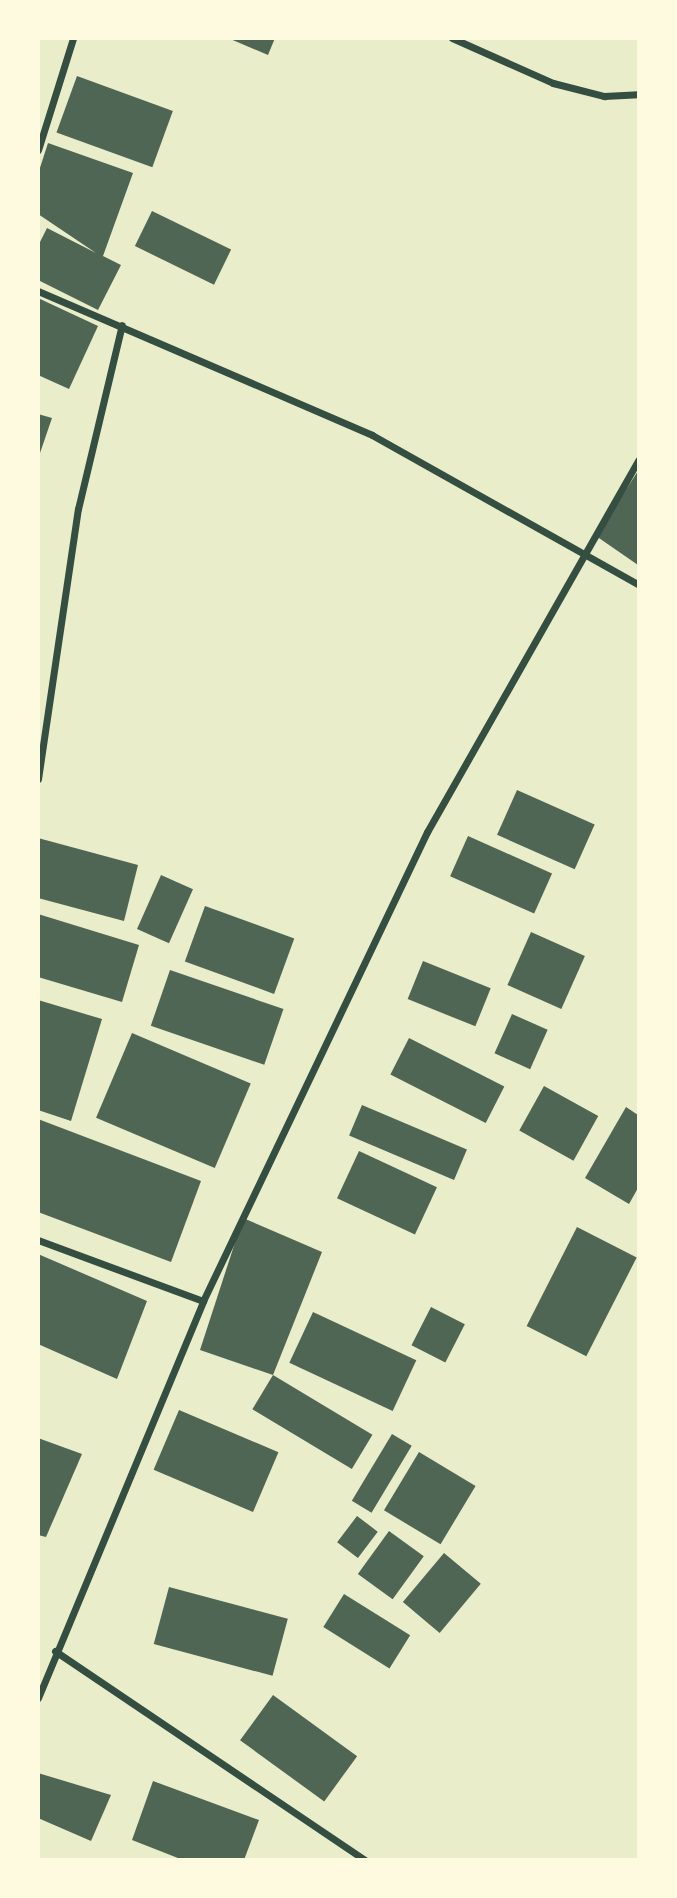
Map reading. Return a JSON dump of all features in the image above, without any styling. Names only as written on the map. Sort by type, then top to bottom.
[{"type":"street","points":[[38,150],[73,38]]},
{"type":"street","points":[[453,38],[553,83],[604,96],[639,94]]},
{"type":"street","points":[[38,291],[372,435],[582,556],[639,584]]},
{"type":"street","points":[[38,779],[78,509],[122,325]]},
{"type":"street","points":[[38,1698],[55,1651],[160,1418],[203,1301],[426,832],[639,460]]},
{"type":"street","points":[[38,1240],[203,1301]]},
{"type":"street","points":[[55,1651],[365,1860]]},
{"type":"building","points":[[228,38],[275,38],[268,55]]},
{"type":"building","points":[[77,76],[173,111],[152,167],[56,132]]},
{"type":"building","points":[[48,143],[133,173],[103,256],[121,265],[98,310],[38,280],[38,246],[47,228],[96,253],[38,214],[38,174]]},
{"type":"building","points":[[152,211],[231,250],[214,285],[135,246]]},
{"type":"building","points":[[38,298],[98,326],[69,389],[38,375]]},
{"type":"building","points":[[38,414],[52,418],[39,456],[38,456]]},
{"type":"building","points":[[638,471],[638,565],[596,536]]},
{"type":"building","points":[[517,790],[595,825],[575,869],[497,835]]},
{"type":"building","points":[[468,836],[552,873],[534,914],[450,876]]},
{"type":"building","points":[[38,838],[138,865],[124,921],[38,898]]},
{"type":"building","points":[[161,875],[193,889],[169,943],[137,929]]},
{"type":"building","points":[[205,906],[294,938],[274,994],[185,961]]},
{"type":"building","points":[[38,914],[139,945],[122,1002],[38,977]]},
{"type":"building","points":[[531,932],[585,956],[561,1009],[507,985]]},
{"type":"building","points":[[423,961],[491,988],[475,1026],[408,999]]},
{"type":"building","points":[[170,970],[283,1009],[264,1065],[151,1026]]},
{"type":"building","points":[[38,1000],[102,1019],[71,1121],[38,1110]]},
{"type":"building","points":[[512,1014],[548,1030],[530,1069],[495,1053]]},
{"type":"building","points":[[132,1033],[251,1083],[215,1168],[96,1118]]},
{"type":"building","points":[[409,1038],[504,1087],[486,1123],[390,1075]]},
{"type":"building","points":[[544,1086],[598,1116],[574,1161],[519,1131]]},
{"type":"building","points":[[362,1105],[467,1150],[454,1180],[349,1135]]},
{"type":"building","points":[[626,1107],[638,1115],[638,1188],[629,1204],[585,1178]]},
{"type":"building","points":[[38,1119],[201,1181],[171,1262],[38,1212]]},
{"type":"building","points":[[359,1151],[437,1187],[415,1234],[337,1198]]},
{"type":"building","points":[[243,1218],[322,1252],[273,1375],[200,1350]]},
{"type":"building","points":[[577,1227],[637,1257],[586,1356],[527,1326]]},
{"type":"building","points":[[38,1254],[147,1301],[117,1379],[38,1344]]},
{"type":"building","points":[[431,1307],[465,1324],[445,1363],[411,1345]]},
{"type":"building","points":[[313,1312],[416,1360],[393,1411],[289,1363]]},
{"type":"building","points":[[273,1375],[372,1435],[352,1469],[252,1409]]},
{"type":"building","points":[[179,1410],[278,1452],[253,1512],[154,1470]]},
{"type":"building","points":[[392,1434],[412,1446],[372,1513],[352,1501]]},
{"type":"building","points":[[38,1438],[82,1454],[46,1537],[38,1535]]},
{"type":"building","points":[[419,1452],[476,1486],[441,1544],[384,1510]]},
{"type":"building","points":[[357,1516],[378,1532],[358,1558],[337,1542]]},
{"type":"building","points":[[389,1531],[424,1556],[393,1599],[358,1574]]},
{"type":"building","points":[[444,1553],[481,1584],[440,1633],[403,1602]]},
{"type":"building","points":[[169,1587],[288,1619],[273,1676],[154,1644]]},
{"type":"building","points":[[344,1594],[410,1635],[389,1668],[323,1627]]},
{"type":"building","points":[[273,1695],[357,1756],[324,1801],[240,1740]]},
{"type":"building","points":[[38,1773],[111,1795],[91,1841],[38,1818]]},
{"type":"building","points":[[153,1781],[259,1820],[244,1860],[183,1860],[132,1840]]}]
